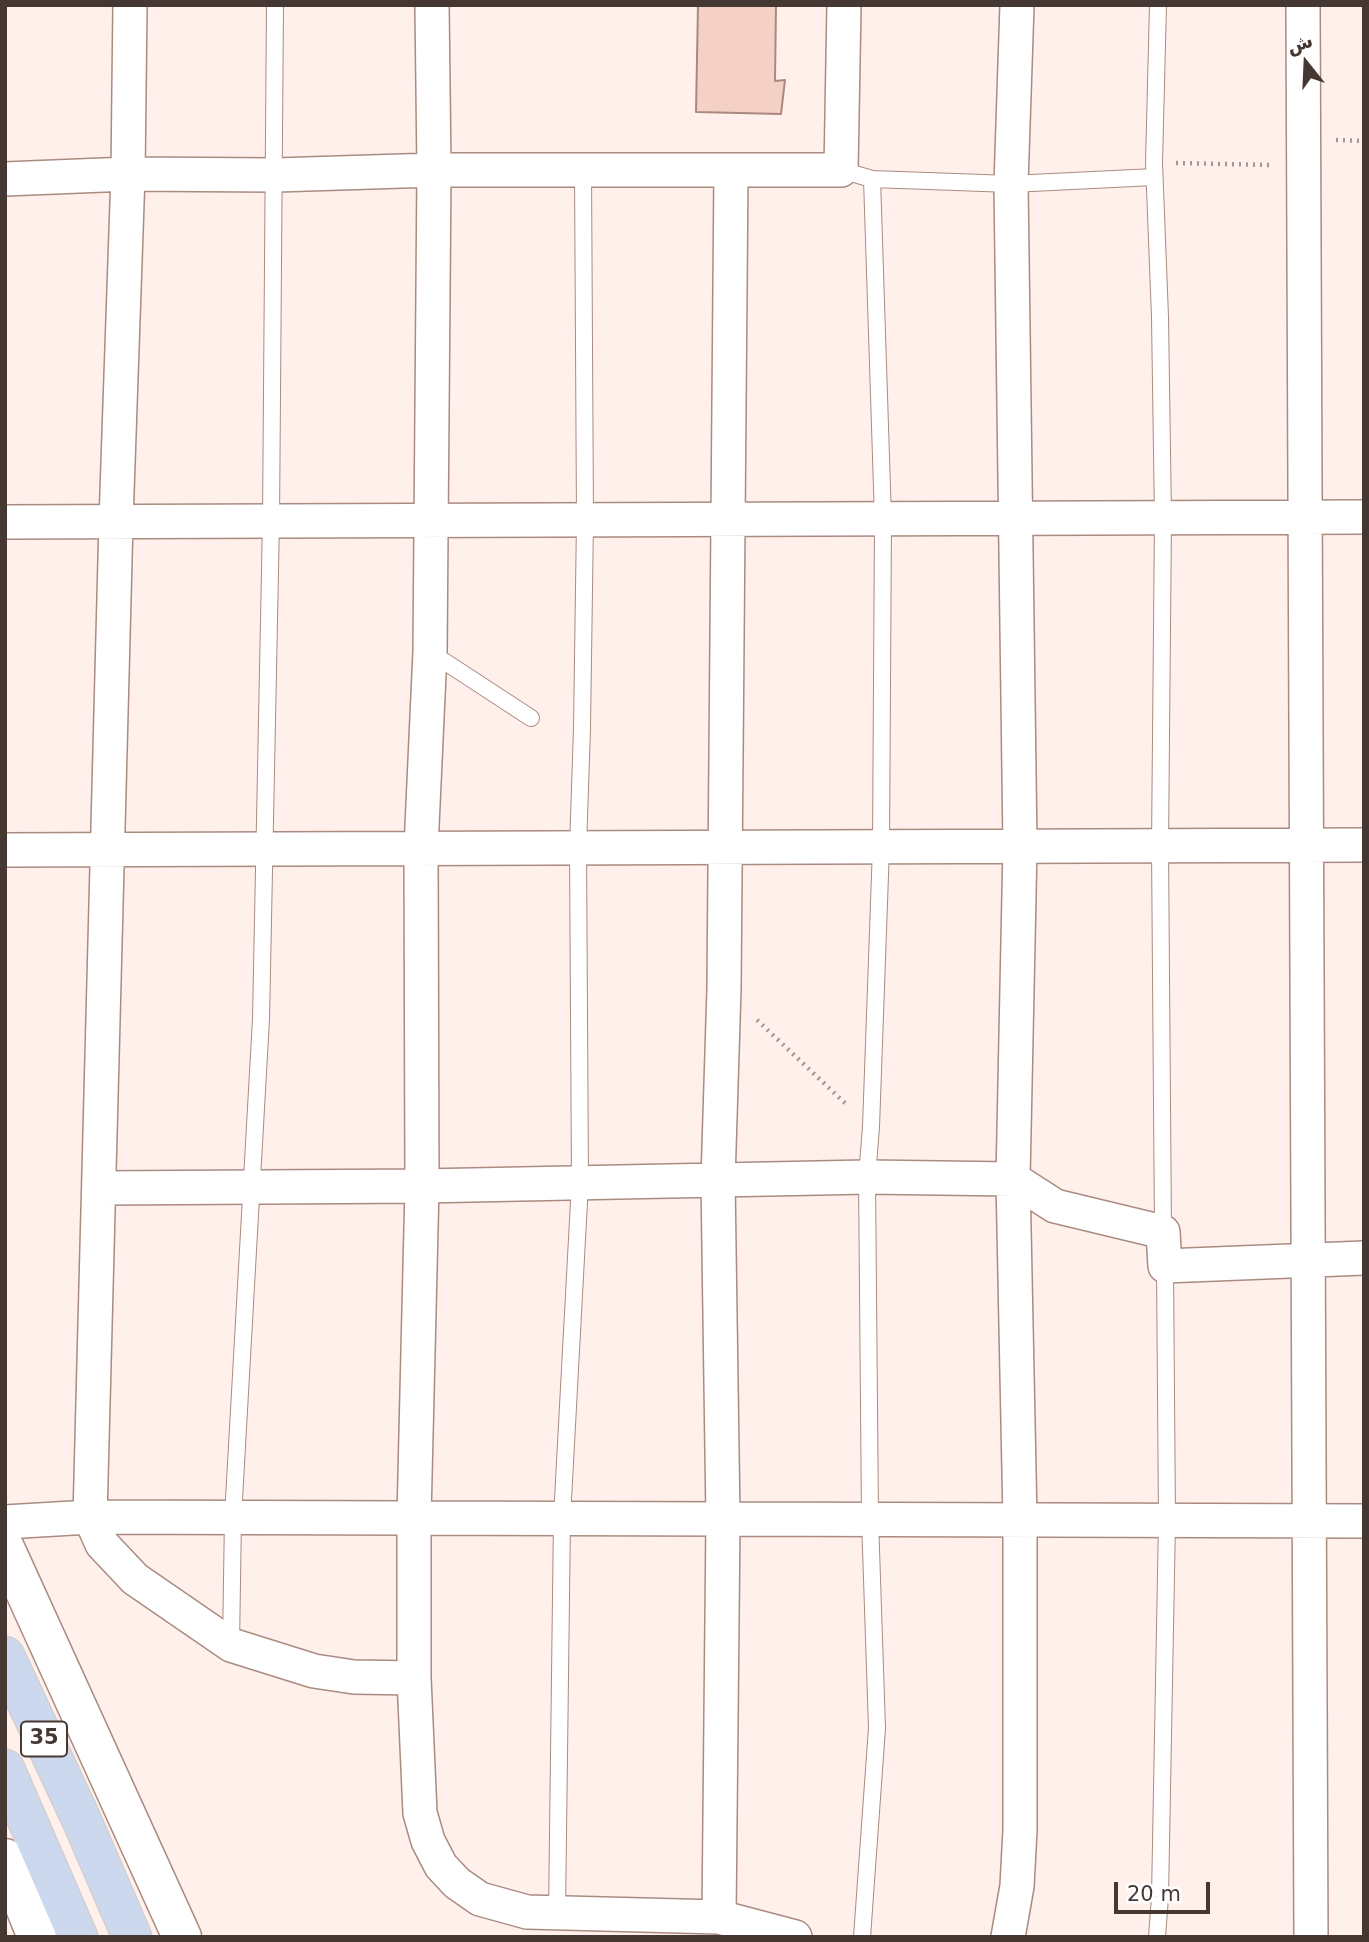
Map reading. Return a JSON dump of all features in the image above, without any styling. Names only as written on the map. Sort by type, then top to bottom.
[{"type":"highway","name":"35","points":[[5,1656],[82,1821],[132,1937]]},
{"type":"highway","name":"35","points":[[5,1769],[21,1850],[78,1937]]},
{"type":"street","points":[[130,5],[128,174],[116,521],[90,1517],[102,1544],[135,1579],[231,1645],[314,1671],[354,1676],[414,1678]]},
{"type":"street","points":[[432,5],[435,170],[430,652],[421,848],[422,1186],[414,1517],[414,1678],[420,1813],[428,1841],[440,1866],[457,1883],[480,1899],[527,1912],[719,1917],[796,1937]]},
{"type":"street","points":[[5,179],[128,174],[276,175],[435,170],[731,170],[856,175],[844,5]]},
{"type":"street","points":[[1008,1937],[1017,1886],[1020,1829],[1020,1520],[1013,1179],[1020,846],[1010,184],[1017,5]]},
{"type":"street","points":[[1303,5],[1311,1937]]},
{"type":"street","points":[[719,1917],[723,1519],[718,1180],[724,989],[731,170]]},
{"type":"street","points":[[5,522],[1364,517]]},
{"type":"street","points":[[5,849],[1364,845]]},
{"type":"street","points":[[99,1188],[422,1186],[867,1177],[1013,1179],[1055,1206],[1163,1232],[1165,1266],[1364,1258]]},
{"type":"street","points":[[5,1522],[90,1517],[1364,1521]]},
{"type":"street","points":[[5,1548],[182,1937]]},
{"type":"street","points":[[21,1850],[37,1937]]},
{"type":"lane","points":[[231,1645],[233,1517],[261,1019],[276,175],[275,5]]},
{"type":"lane","points":[[1158,5],[1154,170],[1160,317],[1163,518],[1160,846],[1163,1232]]},
{"type":"lane","points":[[557,1913],[562,1518],[580,1183],[578,847],[584,520],[583,170]]},
{"type":"lane","points":[[862,1937],[877,1728],[870,1519],[867,1177],[881,847],[883,519],[856,175],[1010,184],[1154,170]]},
{"type":"lane","points":[[430,652],[531,718]]},
{"type":"lane","points":[[1157,1937],[1167,1521],[1165,1266]]},
{"type":"path","points":[[1154,170],[1304,166]]},
{"type":"path","points":[[724,989],[871,1127]]},
{"type":"building","points":[[698,5],[776,5],[775,81],[785,80],[781,114],[696,112]]}]
